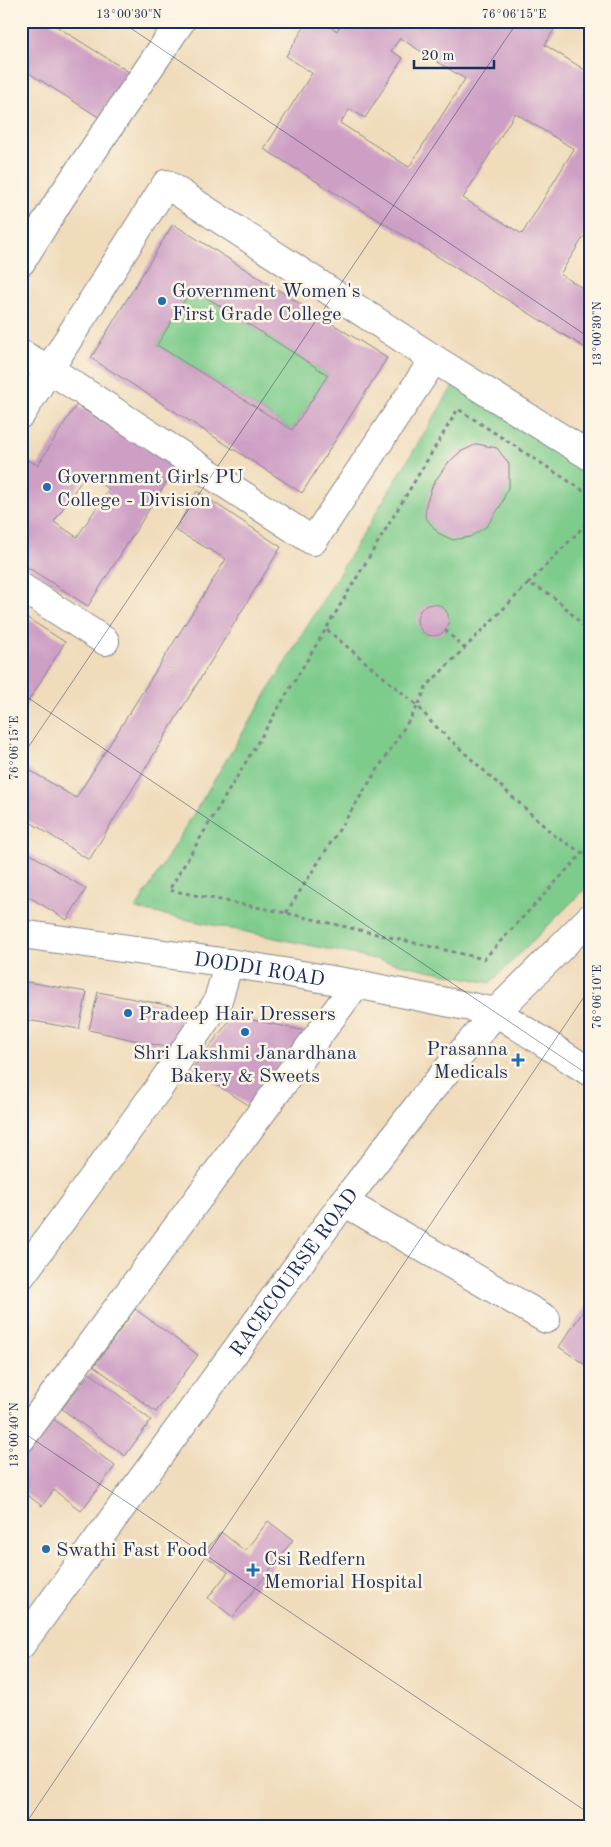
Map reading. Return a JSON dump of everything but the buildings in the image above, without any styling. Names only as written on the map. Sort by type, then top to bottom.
[{"type":"street","points":[[21,262],[60,199],[181,21]]},
{"type":"street","points":[[21,414],[166,184],[434,359],[590,456]]},
{"type":"street","points":[[21,354],[49,369],[313,541],[434,359]]},
{"type":"street","points":[[21,587],[105,641]]},
{"type":"street","name":"RACECOURSE ROAD","points":[[21,1645],[344,1202],[428,1093],[496,1012],[590,918]]},
{"type":"street","name":"DODDI ROAD","points":[[21,934],[228,963],[356,984],[496,1012]]},
{"type":"street","points":[[21,1276],[158,1089],[217,1003],[228,963]]},
{"type":"street","points":[[21,1439],[356,984]]},
{"type":"street","points":[[496,1012],[590,1072]]},
{"type":"street","points":[[344,1202],[546,1319]]},
{"type":"path","points":[[590,495],[458,409],[169,890],[286,913],[484,959],[590,845]]},
{"type":"path","points":[[286,913],[418,706],[426,687],[590,520]]},
{"type":"path","points":[[528,584],[542,588],[555,598],[590,633]]},
{"type":"path","points":[[326,629],[418,706],[432,723],[555,836],[590,858]]},
{"type":"path","points":[[445,630],[464,648]]},
{"type":"green space","points":[[192,288],[328,375],[292,430],[157,345]]},
{"type":"green space","points":[[454,384],[590,471],[590,884],[490,983],[136,909]]},
{"type":"place","name":"Government Women's First Grade College","points":[[162,301]]},
{"type":"place","name":"Government Girls PU College - Division","points":[[47,487]]},
{"type":"place","name":"Pradeep Hair Dressers","points":[[128,1013]]},
{"type":"place","name":"Shri Lakshmi Janardhana Bakery & Sweets","points":[[245,1032]]},
{"type":"place","name":"Prasanna Medicals","points":[[518,1060]]},
{"type":"place","name":"Swathi Fast Food","points":[[46,1549]]},
{"type":"place","name":"Csi Redfern Memorial Hospital","points":[[253,1570]]}]
